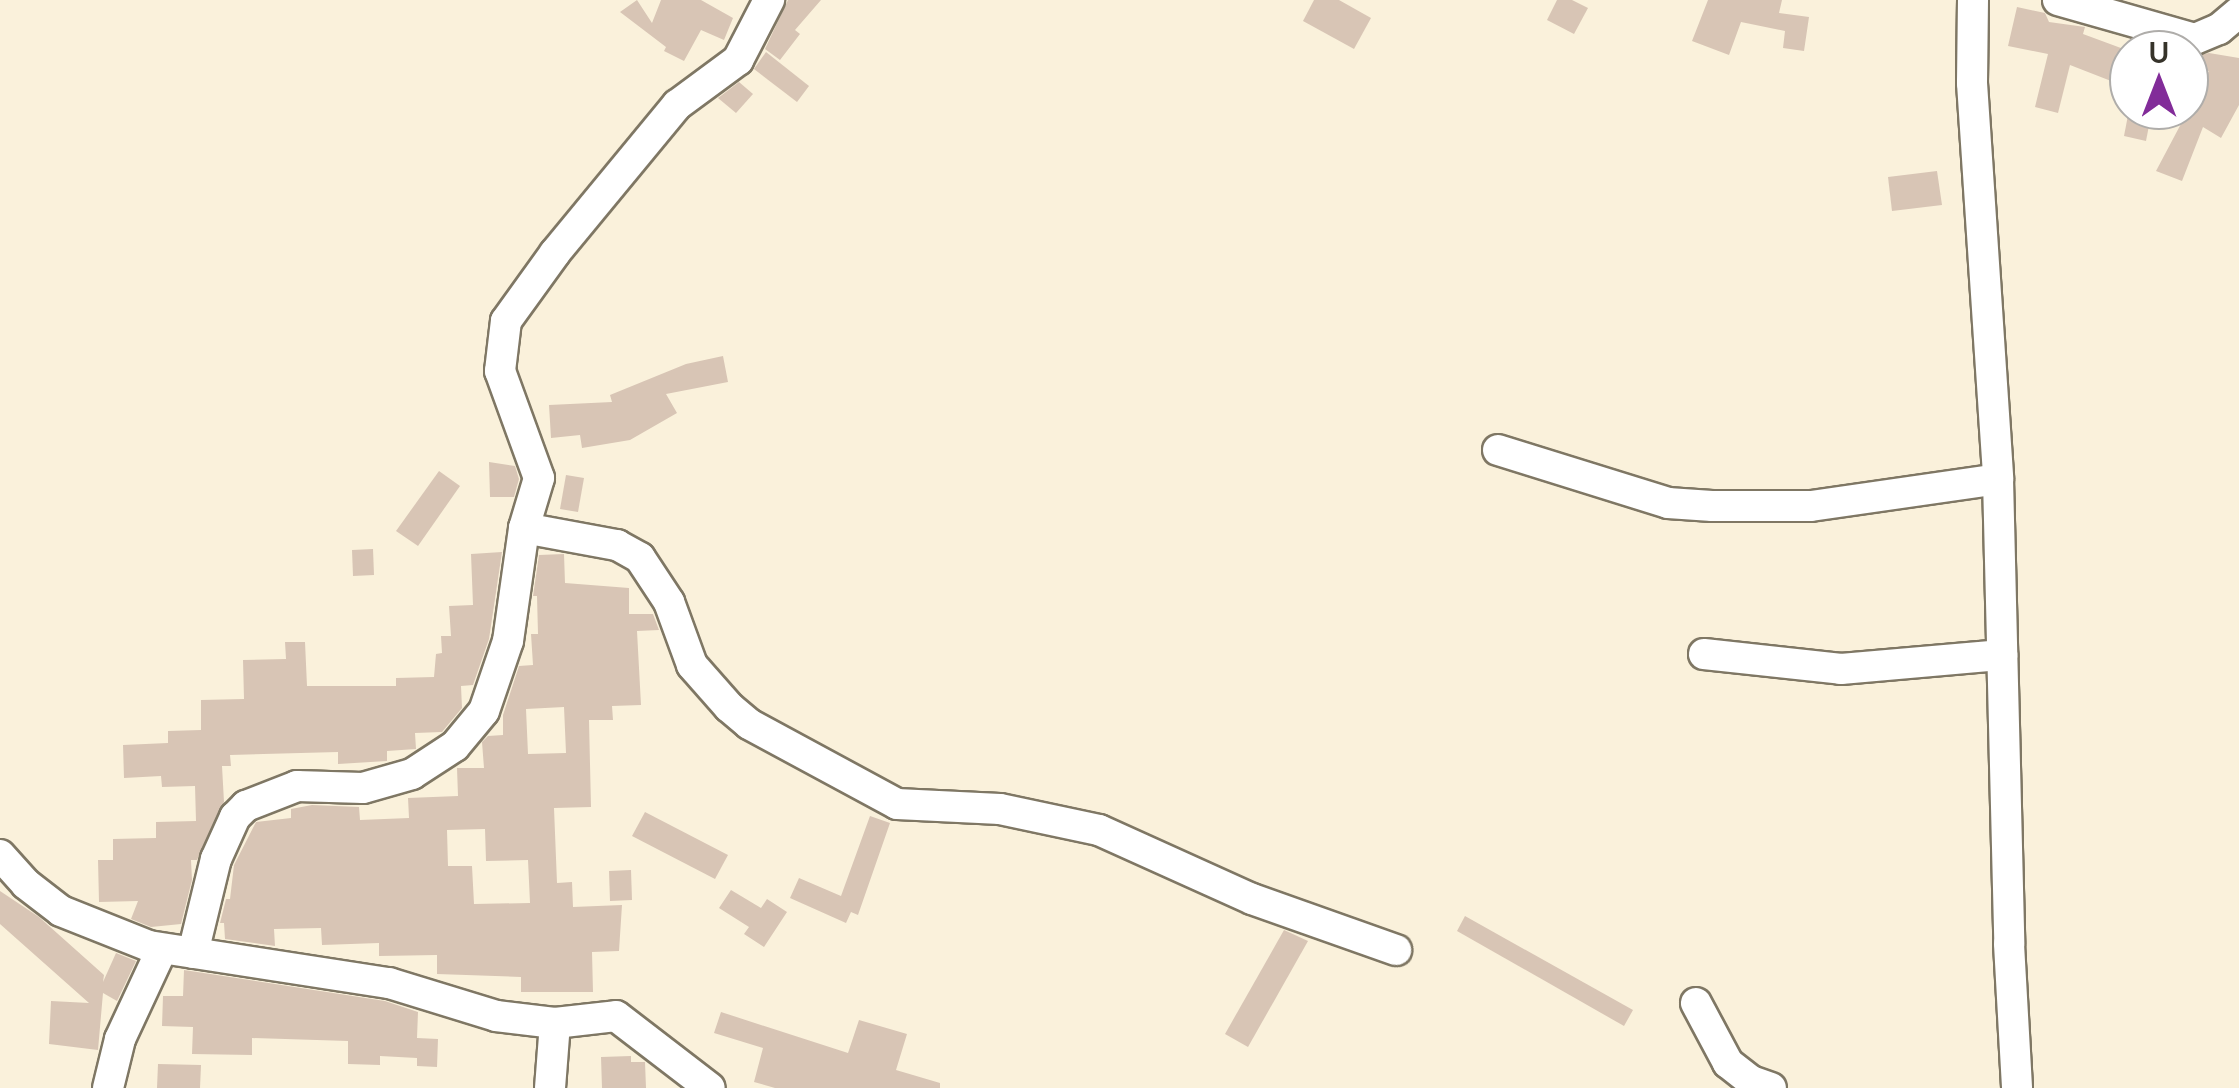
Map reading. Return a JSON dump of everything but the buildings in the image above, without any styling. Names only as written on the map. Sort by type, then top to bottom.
[{"type":"street","points":[[193,952],[216,859],[234,817],[246,806],[297,786],[363,788],[386,783],[435,761],[474,725],[484,710],[508,641],[524,528],[539,478],[503,386],[500,353],[506,321],[555,253],[678,105],[738,60],[769,0]]},
{"type":"street","points":[[1974,0],[1972,83],[1998,479],[2017,1088]]},
{"type":"street","points":[[2058,0],[2196,39],[2219,29],[2239,12]]},
{"type":"street","points":[[1498,450],[1668,503],[1712,506],[1810,506],[1998,479]]},
{"type":"street","points":[[524,528],[618,545],[640,558],[669,602],[692,666],[729,707],[749,724],[897,804],[1000,809],[1099,830],[1252,899],[1396,950]]},
{"type":"street","points":[[1704,654],[1841,669],[2002,655]]},
{"type":"street","points":[[0,856],[26,884],[61,911],[162,950],[389,983],[482,1014],[555,1023],[616,1016],[710,1088]]},
{"type":"street","points":[[108,1088],[120,1039],[162,950]]},
{"type":"street","points":[[1696,1004],[1728,1063],[1751,1081],[1771,1088]]},
{"type":"street","points":[[550,1088],[555,1023]]}]
